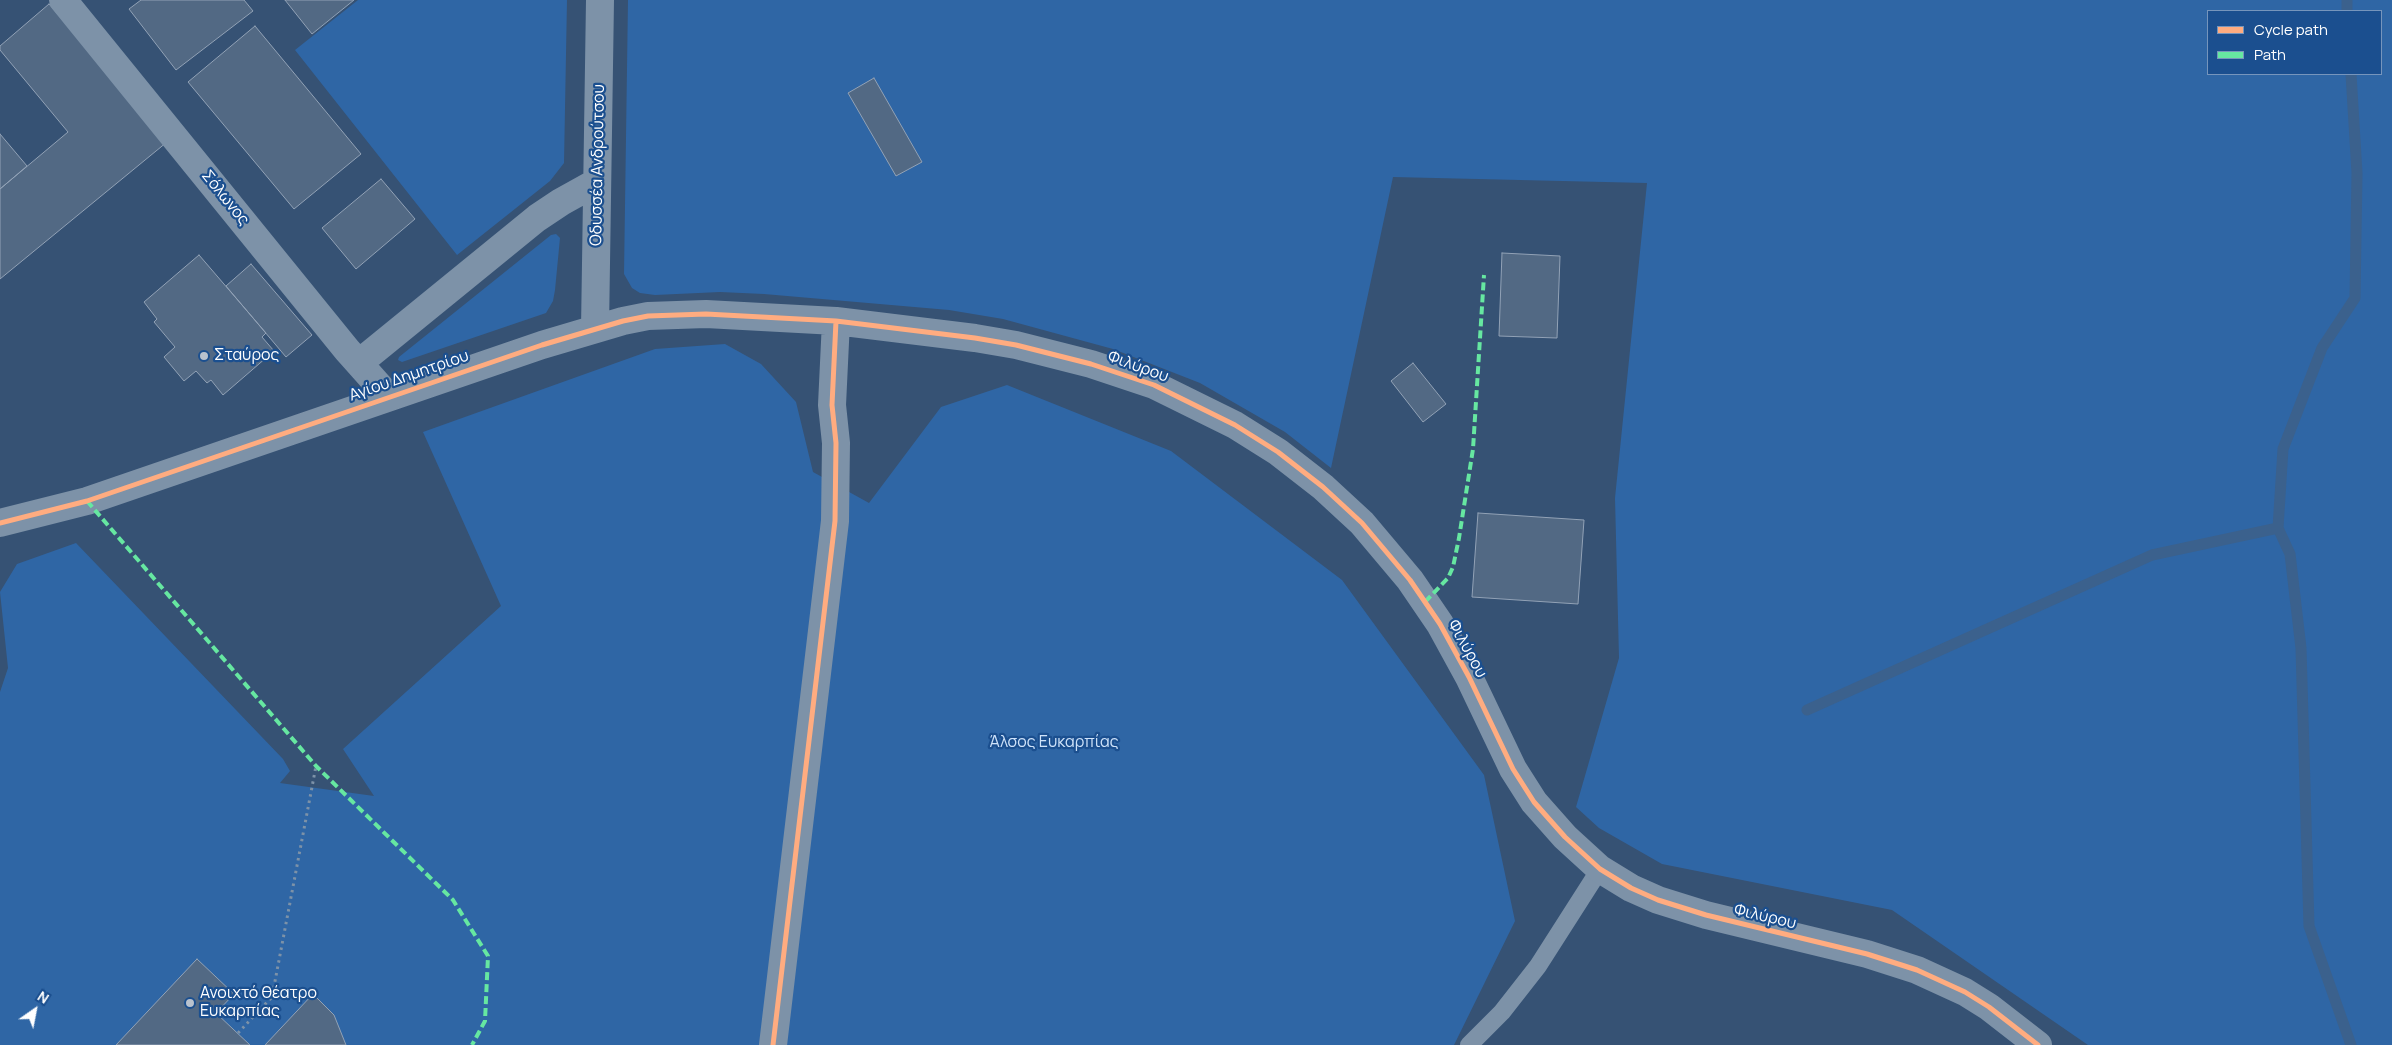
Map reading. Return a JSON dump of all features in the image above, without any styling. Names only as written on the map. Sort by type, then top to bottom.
[{"type":"street","name":"Σόλωνος","points":[[64,0],[359,363],[388,396]]},
{"type":"street","name":"Οδυσσέα Ανδρούτσου","points":[[595,329],[600,0]]},
{"type":"street","name":"Αγίου Δημητρίου","points":[[359,363],[537,218],[597,182]]},
{"type":"street","name":"Αγίου Δημητρίου","points":[[0,523],[95,498],[388,396],[595,329],[648,316],[706,314],[836,321]]},
{"type":"street","name":"Φιλύρου","points":[[836,321],[975,338],[1016,345],[1099,366],[1154,385],[1184,398],[1235,425],[1278,452],[1323,487],[1362,523],[1399,566],[1455,650],[1513,770],[1534,802],[1565,837],[1600,869],[1631,888],[1658,900],[1698,913],[1867,954],[1918,970],[1965,992],[1989,1006],[2038,1045]]},
{"type":"street","points":[[773,1045],[835,521],[836,443],[832,405],[836,321]]},
{"type":"lane","points":[[1469,1045],[1502,1012],[1538,966],[1600,869]]},
{"type":"path","points":[[238,1033],[272,997],[316,766]]},
{"type":"green space","points":[[358,0],[567,0],[564,163],[550,181],[457,255],[295,50]]},
{"type":"green space","points":[[628,0],[2392,0],[2392,1045],[2088,1045],[1892,910],[1662,864],[1599,828],[1576,807],[1619,658],[1615,498],[1647,183],[1393,177],[1331,468],[1285,432],[1200,383],[1113,349],[1003,319],[949,310],[764,294],[720,292],[655,295],[640,293],[632,288],[624,274]]},
{"type":"green space","points":[[556,234],[560,238],[555,290],[553,301],[546,313],[402,362],[398,360],[399,357],[551,235]]},
{"type":"green space","name":"Άλσος Ευκαρπίας","points":[[725,344],[761,364],[796,402],[813,472],[869,503],[941,407],[1007,385],[1171,451],[1342,580],[1484,775],[1515,921],[1454,1045],[0,1045],[0,692],[8,668],[0,592],[17,564],[76,543],[283,759],[290,771],[280,783],[374,796],[343,749],[501,606],[423,432],[655,349]]},
{"type":"building","points":[[141,0],[244,0],[253,11],[176,70],[129,9]]},
{"type":"building","points":[[285,0],[354,0],[312,34]]},
{"type":"building","points":[[49,4],[167,142],[0,279],[0,189],[68,132],[0,50],[0,46]]},
{"type":"building","points":[[255,26],[361,154],[294,209],[188,82]]},
{"type":"building","points":[[874,78],[922,162],[896,176],[848,93]]},
{"type":"building","points":[[0,134],[27,166],[0,189]]},
{"type":"building","points":[[381,179],[415,219],[356,269],[322,228]]},
{"type":"building","points":[[1502,253],[1560,256],[1557,338],[1499,336]]},
{"type":"building","points":[[199,255],[266,333],[262,337],[274,351],[223,395],[211,380],[207,383],[196,371],[184,381],[164,357],[175,347],[154,322],[157,319],[144,302]]},
{"type":"building","points":[[251,264],[312,335],[286,357],[226,286]]},
{"type":"building","points":[[1413,363],[1446,404],[1423,422],[1391,381]]},
{"type":"building","points":[[1478,513],[1584,520],[1578,604],[1472,597]]},
{"type":"building","name":"Ανοιχτό θέατρο Ευκαρπίας","points":[[197,959],[234,994],[216,1013],[250,1045],[116,1045]]},
{"type":"building","name":"Ανοιχτό θέατρο Ευκαρπίας","points":[[313,994],[334,1015],[346,1045],[265,1045]]},
{"type":"waterway","points":[[2347,0],[2347,10]]},
{"type":"waterway","points":[[2351,75],[2357,173],[2355,298],[2322,348],[2283,449],[2278,528],[2290,554],[2301,648],[2309,926],[2351,1045]]},
{"type":"waterway","points":[[1807,710],[2152,555],[2278,528]]},
{"type":"marked path","points":[[1425,602],[1448,578],[1453,567],[1459,538],[1473,449],[1484,275]]},
{"type":"marked path","points":[[87,501],[316,766],[453,900],[488,956],[485,1021],[472,1045]]},
{"type":"cycle path","points":[[0,523],[87,501],[542,345],[623,321],[648,316],[706,314],[836,321],[975,338],[1016,345],[1091,364],[1154,385],[1235,425],[1278,452],[1323,487],[1362,523],[1410,580],[1440,624],[1469,677],[1513,769],[1534,802],[1565,837],[1600,869],[1631,888],[1658,900],[1706,915],[1867,954],[1917,970],[1965,992],[1989,1007],[2038,1045]]},
{"type":"cycle path","points":[[773,1045],[835,521],[836,443],[832,405],[836,321]]},
{"type":"place","name":"Σταύρος","points":[[204,356]]},
{"type":"place","name":"Ανοιχτό θέατρο Ευκαρπίας","points":[[190,1003]]}]
